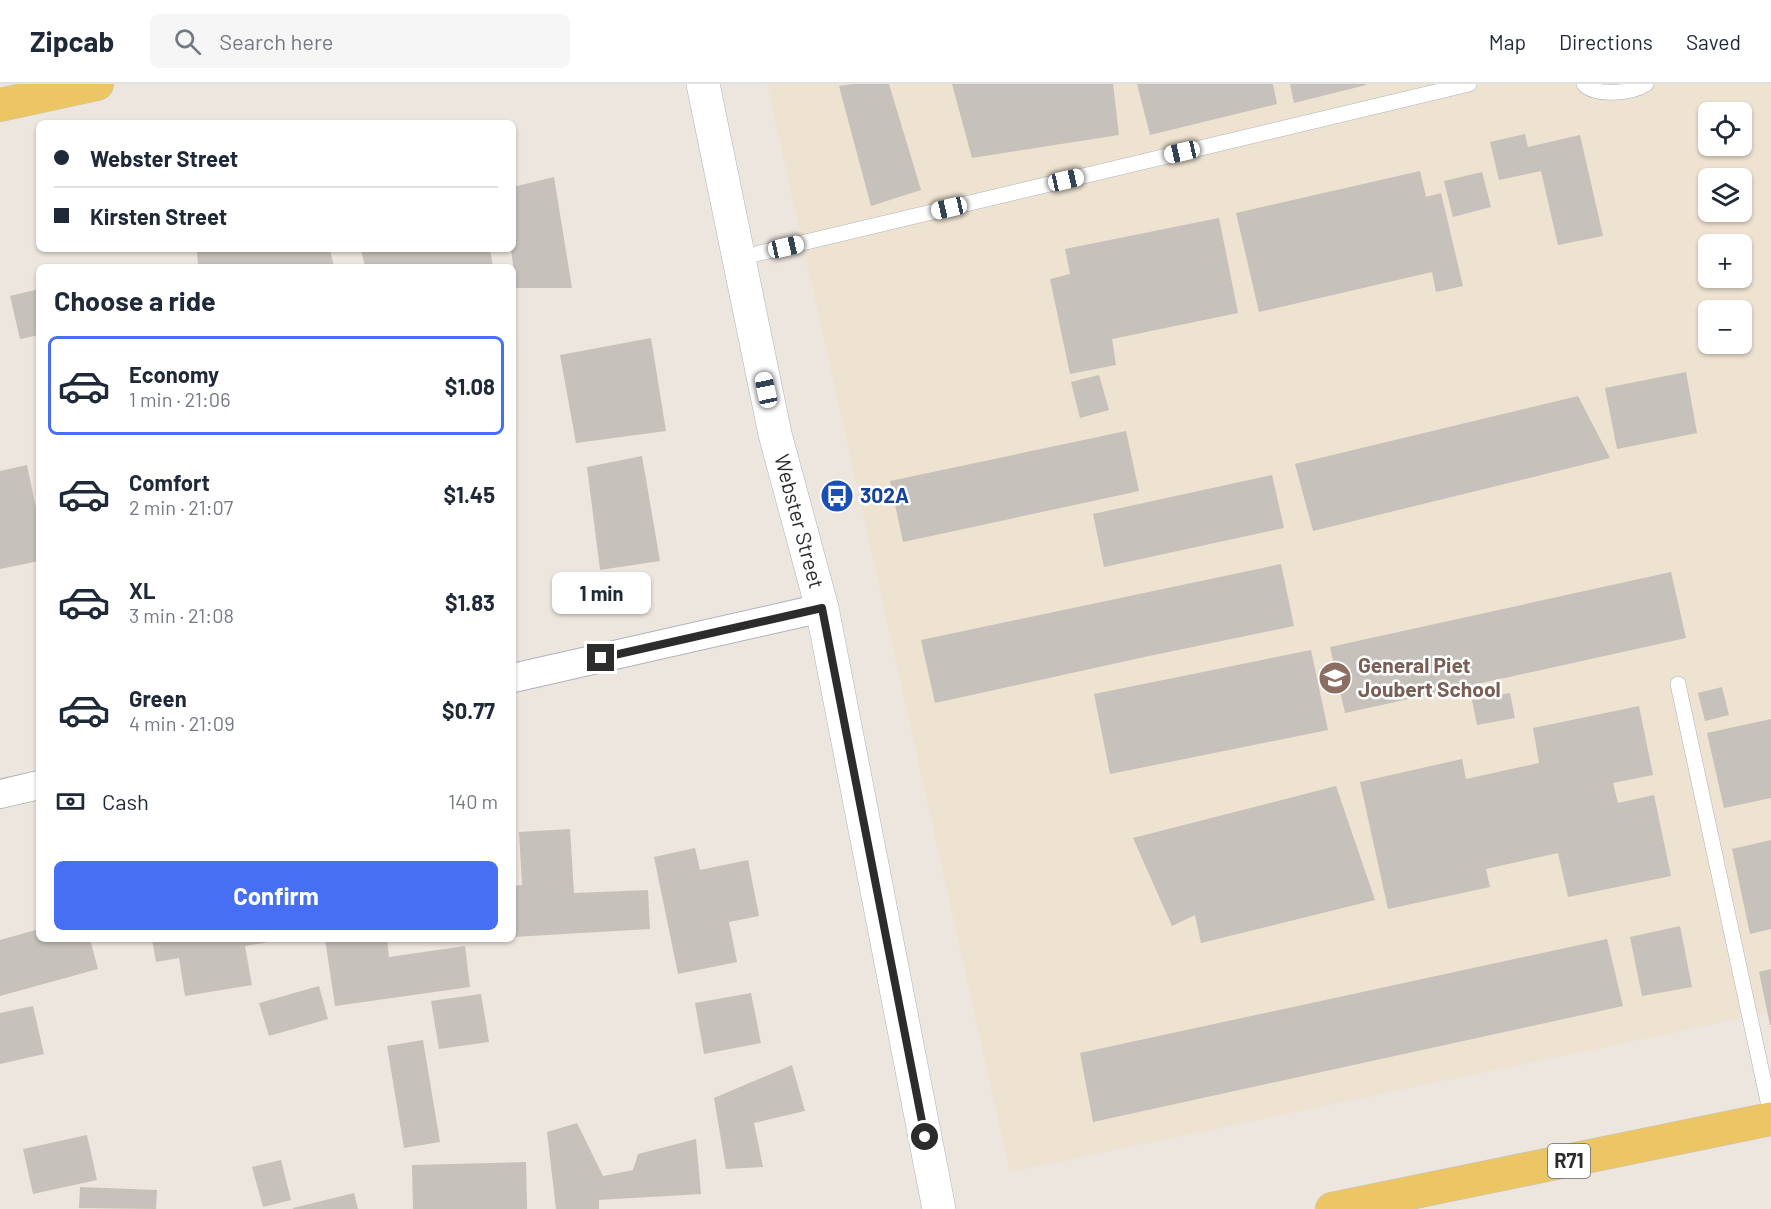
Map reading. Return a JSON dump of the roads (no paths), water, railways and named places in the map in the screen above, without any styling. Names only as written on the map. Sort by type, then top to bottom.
[{"type":"main road","points":[[0,105],[97,84]]},
{"type":"main road","name":"R71","points":[[1332,1209],[1771,1117]]},
{"type":"street","name":"Webster Street","points":[[703,84],[775,434],[822,608],[939,1209]]},
{"type":"street","points":[[516,677],[822,608]]},
{"type":"street","points":[[0,794],[36,786]]},
{"type":"lane","points":[[739,258],[1469,84]]},
{"type":"lane","points":[[1584,84],[1588,88],[1620,93],[1646,84]]},
{"type":"lane","points":[[1678,684],[1771,1117]]},
{"type":"place","name":"302A","points":[[837,496]]},
{"type":"place","name":"General Piet Joubert School","points":[[1335,678]]}]
